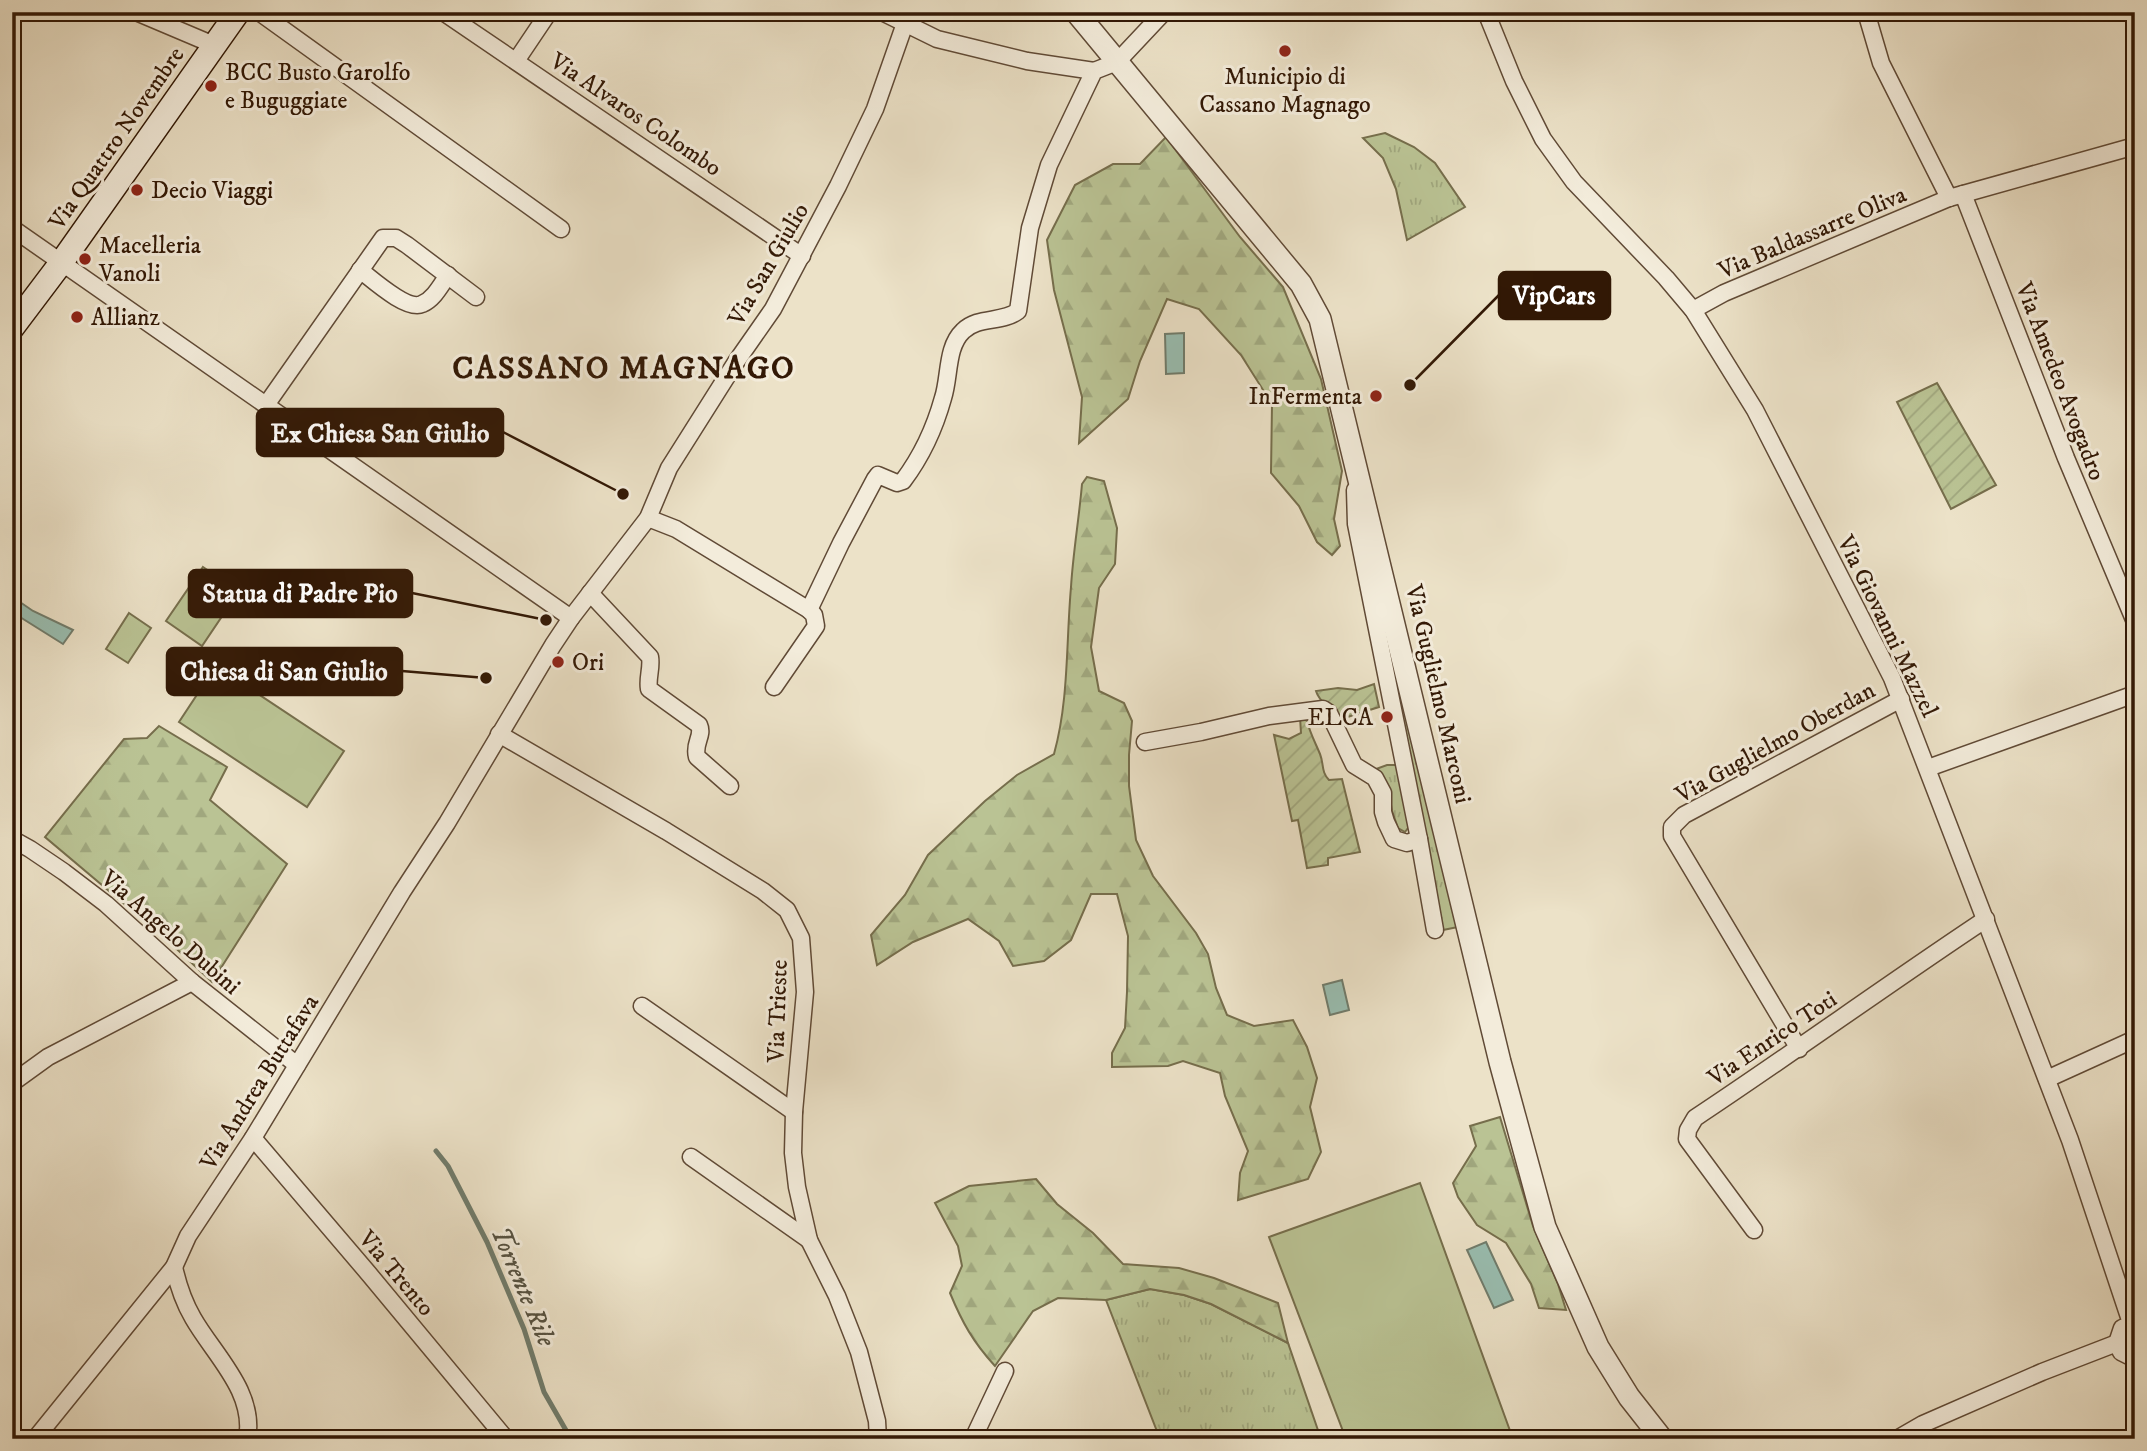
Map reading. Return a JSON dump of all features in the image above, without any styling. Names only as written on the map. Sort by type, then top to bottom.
[{"type":"main road","name":"Via Quattro Novembre","points":[[12,328],[238,12]]},
{"type":"street","points":[[136,12],[214,45]]},
{"type":"street","points":[[259,12],[561,229]]},
{"type":"street","name":"Via Alvaros Colombo","points":[[443,12],[802,256]]},
{"type":"street","points":[[516,61],[549,12]]},
{"type":"street","points":[[882,12],[906,18],[937,39],[1027,61],[1094,71],[1117,62],[1153,27],[1164,12]]},
{"type":"street","name":"Via Guglielmo Marconi","points":[[1076,12],[1301,284],[1320,318],[1500,1062],[1545,1227],[1598,1347],[1629,1397],[1662,1439]]},
{"type":"street","name":"Via Giovanni Mazzel","points":[[1486,12],[1514,81],[1543,139],[1574,182],[1693,310],[1755,410],[1892,678],[2047,1079],[2133,1323]]},
{"type":"street","name":"Via Amedeo Avogadro","points":[[1866,12],[1881,63],[1956,196],[2135,622]]},
{"type":"street","name":"Via San Giulio","points":[[499,734],[571,618],[649,517],[669,468],[773,309],[875,109],[906,18]]},
{"type":"street","points":[[809,610],[878,475],[897,483],[903,481],[921,454],[943,398],[953,345],[963,331],[976,323],[1011,316],[1018,311],[1030,228],[1049,165],[1094,71]]},
{"type":"street","name":"Via Baldassarre Oliva","points":[[1693,310],[1724,293],[1956,196],[2135,146]]},
{"type":"street","points":[[12,229],[571,618]]},
{"type":"street","points":[[266,405],[383,238],[396,238],[476,297]]},
{"type":"street","points":[[360,270],[407,303],[416,306],[425,303],[434,295],[448,275]]},
{"type":"street","points":[[1355,456],[1356,524],[1435,930]]},
{"type":"street","points":[[649,517],[687,535],[814,615],[816,626],[774,687]]},
{"type":"street","points":[[590,593],[650,656],[647,682],[649,690],[699,725],[700,734],[695,750],[697,757],[730,786]]},
{"type":"street","points":[[1928,768],[2135,694]]},
{"type":"street","name":"Via Guglielmo Oberdan","points":[[1799,1049],[1672,836],[1672,827],[1684,815],[1901,699]]},
{"type":"street","points":[[1145,742],[1323,709],[1329,713],[1354,765],[1375,778],[1383,793],[1382,812],[1394,839],[1407,843],[1419,839]]},
{"type":"street","name":"Via Andrea Buttafava","points":[[35,1439],[174,1267],[188,1236],[253,1138],[499,734]]},
{"type":"street","name":"Via Trieste","points":[[499,734],[666,831],[764,891],[787,910],[801,939],[805,992],[794,1112],[793,1153],[797,1187],[809,1240],[837,1296],[859,1352],[877,1421],[878,1439]]},
{"type":"street","name":"Via Angelo Dubini","points":[[12,839],[53,864],[106,904],[192,982],[297,1065]]},
{"type":"street","name":"Via Enrico Toti","points":[[1754,1230],[1687,1139],[1688,1130],[1695,1118],[1986,919]]},
{"type":"street","points":[[12,1083],[48,1056],[192,982]]},
{"type":"street","points":[[642,1006],[794,1112]]},
{"type":"street","points":[[2047,1079],[2135,1039]]},
{"type":"street","name":"Via Trento","points":[[253,1138],[506,1439]]},
{"type":"street","points":[[691,1157],[809,1240]]},
{"type":"street","points":[[174,1267],[180,1294],[193,1320],[215,1349],[244,1398],[249,1428],[247,1439]]},
{"type":"street","points":[[2133,1323],[2122,1328],[2117,1343],[2121,1352],[2135,1359]]},
{"type":"street","points":[[1897,1439],[1923,1424],[2018,1382],[2117,1343]]},
{"type":"street","points":[[973,1439],[1005,1371]]},
{"type":"green space","points":[[1385,133],[1414,147],[1435,163],[1465,207],[1407,240],[1396,189],[1383,158],[1363,138]]},
{"type":"green space","points":[[1166,137],[1240,237],[1283,287],[1321,379],[1342,471],[1334,519],[1340,546],[1332,555],[1317,542],[1299,506],[1271,473],[1272,404],[1241,355],[1199,309],[1167,299],[1140,361],[1128,399],[1079,443],[1082,397],[1054,290],[1047,240],[1075,185],[1113,164],[1140,164]]},
{"type":"green space","points":[[1937,383],[1996,485],[1951,509],[1897,402]]},
{"type":"green space","points":[[1087,477],[1104,481],[1117,528],[1115,564],[1099,588],[1091,647],[1099,691],[1124,703],[1132,721],[1129,786],[1136,840],[1153,876],[1196,933],[1208,954],[1216,988],[1227,1015],[1254,1026],[1293,1020],[1307,1047],[1317,1078],[1310,1107],[1321,1152],[1308,1179],[1238,1200],[1240,1173],[1248,1151],[1225,1096],[1220,1073],[1183,1061],[1168,1066],[1112,1067],[1112,1053],[1125,1028],[1127,992],[1128,936],[1117,894],[1091,894],[1071,940],[1044,961],[1013,966],[999,941],[968,919],[913,942],[877,965],[871,935],[905,895],[928,855],[1017,775],[1054,754],[1065,692],[1072,574],[1082,484]]},
{"type":"green space","points":[[203,567],[239,591],[202,646],[166,621]]},
{"type":"green space","points":[[129,613],[151,628],[128,663],[106,649]]},
{"type":"green space","points":[[216,666],[344,751],[307,807],[179,722]]},
{"type":"green space","points":[[1395,672],[1458,927],[1438,931]]},
{"type":"green space","points":[[1374,684],[1379,707],[1338,720],[1316,691],[1338,688],[1357,690]]},
{"type":"green space","points":[[1300,717],[1307,721],[1326,777],[1329,780],[1342,779],[1360,852],[1328,858],[1328,865],[1307,868],[1298,820],[1292,821],[1274,735],[1289,739],[1301,733]]},
{"type":"green space","points":[[159,726],[227,767],[210,800],[287,864],[212,982],[166,939],[45,837],[124,739],[147,738]]},
{"type":"green space","points":[[1398,765],[1411,824],[1405,832],[1398,828],[1388,787],[1376,769]]},
{"type":"green space","points":[[1500,1117],[1533,1226],[1566,1310],[1539,1308],[1531,1284],[1506,1243],[1477,1225],[1458,1197],[1453,1183],[1476,1146],[1470,1126]]},
{"type":"green space","points":[[1036,1179],[1057,1204],[1093,1233],[1123,1264],[1179,1268],[1214,1278],[1278,1303],[1288,1343],[1211,1304],[1184,1295],[1150,1289],[1106,1300],[1058,1298],[1033,1311],[995,1366],[980,1349],[950,1293],[962,1266],[958,1246],[935,1203],[969,1186]]},
{"type":"green space","points":[[1420,1183],[1513,1439],[1346,1439],[1269,1237]]},
{"type":"green space","points":[[1150,1289],[1184,1295],[1211,1304],[1288,1343],[1321,1439],[1160,1439],[1106,1300]]},
{"type":"water","points":[[1184,333],[1184,373],[1166,374],[1165,334]]},
{"type":"water","points":[[17,600],[33,611],[73,630],[63,644],[12,612]]},
{"type":"water","points":[[1342,980],[1349,1010],[1330,1015],[1323,985]]},
{"type":"water","points":[[1486,1242],[1513,1300],[1494,1308],[1467,1250]]},
{"type":"waterway","name":"Torrente Rile","points":[[436,1151],[448,1166],[487,1242],[524,1329],[544,1392],[571,1439]]},
{"type":"place","name":"Municipio di Cassano Magnago","points":[[1285,51]]},
{"type":"place","name":"BCC Busto Garolfo e Buguggiate","points":[[211,86]]},
{"type":"place","name":"Decio Viaggi","points":[[137,190]]},
{"type":"place","name":"Macelleria Vanoli","points":[[85,259]]},
{"type":"place","name":"Allianz","points":[[77,317]]},
{"type":"place","name":"VipCars","points":[[1410,385]]},
{"type":"place","name":"InFermenta","points":[[1376,396]]},
{"type":"place","name":"Ex Chiesa San Giulio","points":[[623,494]]},
{"type":"place","name":"Statua di Padre Pio","points":[[546,620]]},
{"type":"place","name":"Ori","points":[[558,662]]},
{"type":"place","name":"Chiesa di San Giulio","points":[[486,678]]},
{"type":"place","name":"ELCA","points":[[1387,717]]},
{"type":"district","name":"CASSANO MAGNAGO","points":[[624,367]]}]
